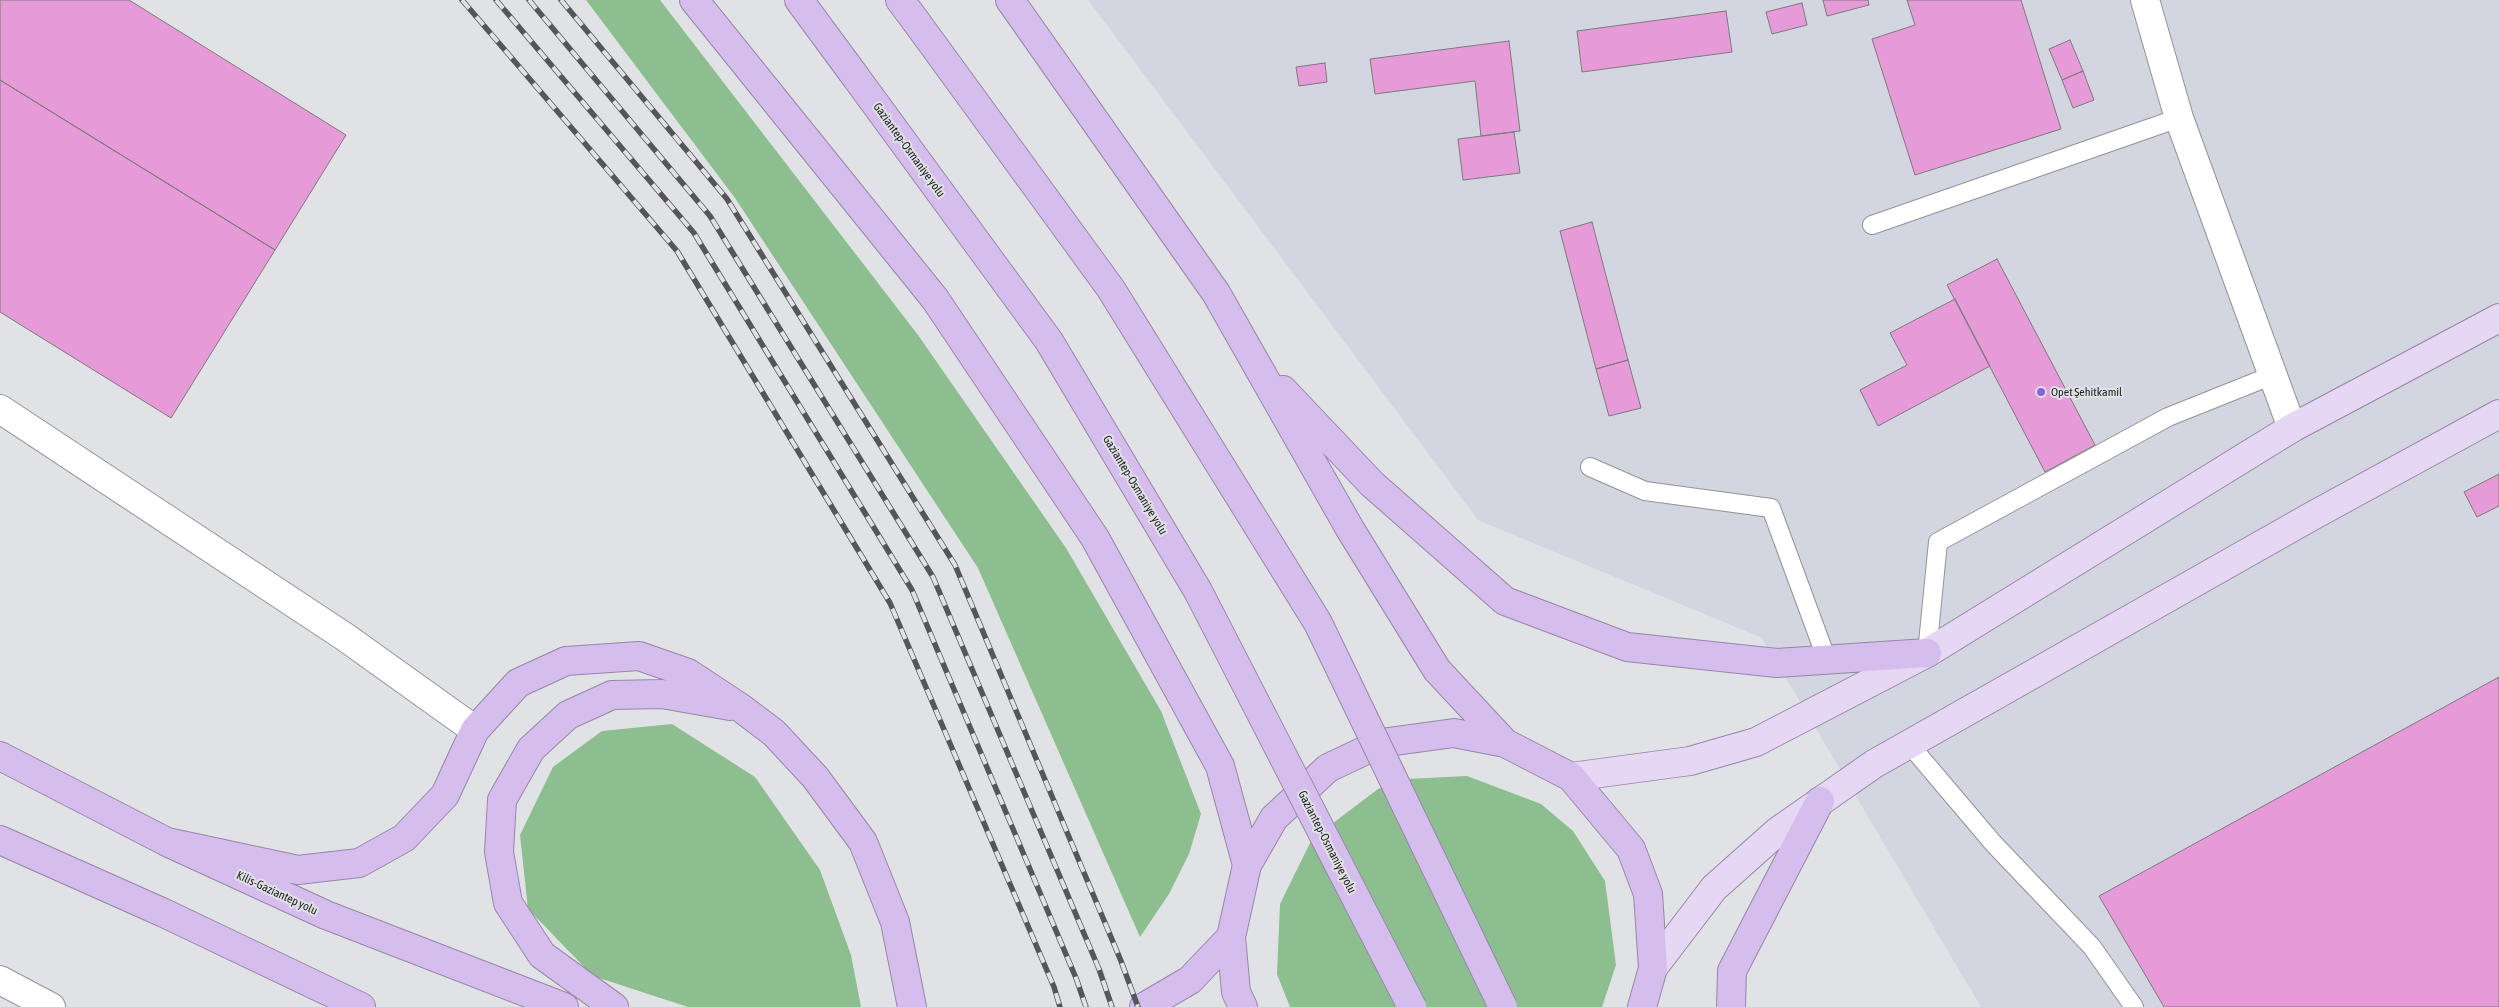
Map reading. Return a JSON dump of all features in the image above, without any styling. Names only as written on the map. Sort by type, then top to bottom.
[{"type":"highway","points":[[694,0],[935,299],[1095,538],[1220,766],[1247,865]]},
{"type":"highway","name":"Gaziantep-Osmaniye yolu","points":[[799,0],[1049,342],[1198,591],[1412,1007]]},
{"type":"highway","points":[[1010,0],[1216,293],[1350,528],[1437,670],[1505,743]]},
{"type":"highway","points":[[908,10],[1111,289],[1318,623],[1503,1007]]},
{"type":"highway","points":[[1253,358],[1372,484],[1505,602],[1628,647],[1777,663],[1927,653]]},
{"type":"highway","points":[[167,842],[298,870],[359,863],[404,838],[445,795],[475,730],[518,684],[566,661],[639,656],[688,673],[741,708],[774,734],[815,777],[863,842],[896,922],[912,1007]]},
{"type":"highway","points":[[614,1007],[542,955],[508,903],[499,852],[502,800],[531,748],[568,715],[612,695],[662,694],[741,708]]},
{"type":"highway","points":[[1243,1007],[1236,992],[1231,937],[1247,865],[1274,818],[1328,768],[1381,743],[1454,733],[1505,743],[1571,777],[1631,849],[1648,894],[1653,968],[1642,1007]]},
{"type":"highway","name":"Kilis-Gaziantep yolu","points":[[0,756],[167,842],[326,915],[564,1007]]},
{"type":"highway","points":[[1731,1007],[1732,971],[1820,801]]},
{"type":"highway","points":[[0,840],[164,913],[361,1007]]},
{"type":"highway","points":[[1144,1007],[1190,980],[1231,937]]},
{"type":"main road","points":[[1571,777],[1690,761],[1756,742],[1927,653],[2292,428],[2499,318]]},
{"type":"main road","points":[[1653,968],[1714,888],[1778,831],[1874,764],[2314,515],[2499,414]]},
{"type":"street","points":[[2145,0],[2179,118],[2292,428]]},
{"type":"street","points":[[0,409],[345,637],[475,730]]},
{"type":"street","points":[[0,980],[51,1007]]},
{"type":"lane","points":[[1872,225],[2179,118]]},
{"type":"lane","points":[[1927,653],[1938,542],[2168,417],[2273,375]]},
{"type":"lane","points":[[1590,467],[1645,491],[1771,508],[1827,660]]},
{"type":"lane","points":[[1910,745],[1993,842],[2092,947],[2134,1007]]},
{"type":"shaded area","points":[[1088,0],[2499,0],[2499,1007],[1981,1007],[1762,638],[1478,520]]},
{"type":"green space","points":[[586,0],[660,0],[918,335],[1066,548],[1161,711],[1201,814],[1189,854],[1169,894],[1140,937],[978,568],[735,198]]},
{"type":"green space","points":[[672,724],[755,777],[820,870],[851,955],[861,1007],[688,1007],[593,976],[528,909],[520,835],[553,767],[602,731]]},
{"type":"green space","points":[[1467,776],[1541,804],[1573,831],[1605,881],[1616,965],[1602,1007],[1290,1007],[1277,974],[1280,904],[1312,839],[1378,789],[1407,779]]},
{"type":"building","points":[[0,0],[129,0],[346,135],[275,250],[0,80]]},
{"type":"building","points":[[1823,0],[1868,0],[1869,5],[1827,16]]},
{"type":"building","points":[[1907,0],[2021,0],[2061,129],[1915,175],[1872,39],[1915,25]]},
{"type":"building","points":[[1802,3],[1807,25],[1772,34],[1766,12]]},
{"type":"building","points":[[1726,11],[1732,52],[1582,72],[1577,31]]},
{"type":"building","points":[[2070,40],[2083,71],[2062,80],[2049,49]]},
{"type":"building","points":[[1509,41],[1520,131],[1481,136],[1475,81],[1375,94],[1370,59]]},
{"type":"building","points":[[1325,63],[1327,82],[1299,86],[1296,67]]},
{"type":"building","points":[[2083,71],[2094,100],[2073,108],[2062,80]]},
{"type":"building","points":[[0,80],[275,250],[171,418],[0,312]]},
{"type":"building","points":[[1514,132],[1520,173],[1463,180],[1458,139]]},
{"type":"building","points":[[1592,222],[1628,360],[1596,369],[1560,231]]},
{"type":"building","points":[[1997,259],[2095,445],[2045,472],[1947,285]]},
{"type":"building","points":[[1955,299],[1990,366],[1878,426],[1860,390],[1907,365],[1890,333]]},
{"type":"building","points":[[1628,360],[1641,408],[1609,416],[1596,369]]},
{"type":"building","points":[[2499,474],[2499,506],[2477,517],[2464,492]]},
{"type":"building","points":[[2499,677],[2499,1007],[2164,1007],[2099,896]]},
{"type":"railway","points":[[462,0],[677,251],[890,603],[1054,987],[1060,1007]]},
{"type":"railway","points":[[496,0],[694,233],[912,590],[1076,978],[1086,1007]]},
{"type":"railway","points":[[529,0],[710,216],[933,577],[1099,969],[1112,1007]]},
{"type":"railway","points":[[561,0],[727,199],[955,565],[1121,961],[1138,1007]]},
{"type":"place","name":"Opet Şehitkamil","points":[[2041,392]]}]
